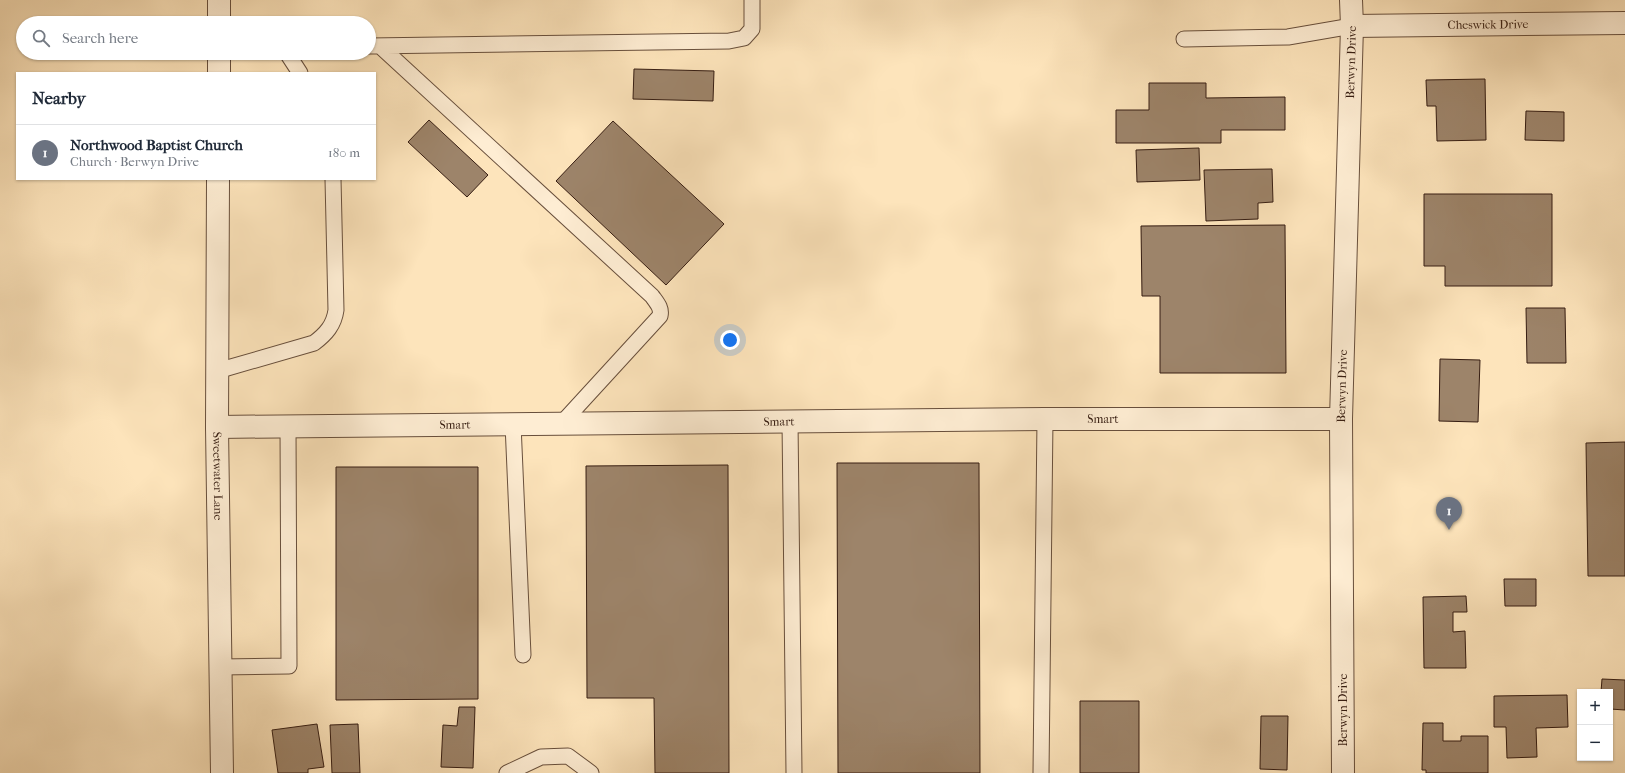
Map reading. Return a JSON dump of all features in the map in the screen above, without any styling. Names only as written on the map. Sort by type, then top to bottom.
[{"type":"street","points":[[219,0],[219,16]]},
{"type":"street","name":"Berwyn Drive","points":[[1343,773],[1341,419],[1352,26],[1351,0]]},
{"type":"street","name":"Cheswick Drive","points":[[1352,26],[1625,23]]},
{"type":"street","points":[[219,60],[219,72]]},
{"type":"street","name":"Sweetwater Lane","points":[[218,180],[216,427],[222,773]]},
{"type":"street","name":"Smart","points":[[216,427],[1045,419],[1341,419]]},
{"type":"lane","points":[[376,46],[729,41],[744,38],[752,29],[752,0]]},
{"type":"lane","points":[[1184,39],[1288,36],[1352,26]]},
{"type":"lane","points":[[376,48],[652,296],[659,305],[661,311],[660,316],[561,424]]},
{"type":"lane","points":[[292,60],[299,72]]},
{"type":"lane","points":[[217,371],[314,343],[322,337],[335,320],[333,180]]},
{"type":"lane","points":[[1041,773],[1045,419]]},
{"type":"lane","points":[[790,421],[794,773]]},
{"type":"lane","points":[[513,424],[523,655]]},
{"type":"lane","points":[[220,667],[289,666],[288,426]]},
{"type":"lane","points":[[506,773],[541,757],[568,756],[591,773]]},
{"type":"building","points":[[634,69],[714,71],[713,101],[633,99]]},
{"type":"building","points":[[1485,79],[1486,140],[1437,141],[1436,106],[1427,106],[1426,80]]},
{"type":"building","points":[[1149,83],[1206,83],[1206,98],[1285,97],[1285,130],[1221,130],[1221,143],[1116,143],[1116,110],[1149,110]]},
{"type":"building","points":[[1526,111],[1564,112],[1564,141],[1525,140]]},
{"type":"building","points":[[429,120],[488,175],[467,197],[408,142]]},
{"type":"building","points":[[613,121],[724,224],[666,285],[556,181]]},
{"type":"building","points":[[1199,148],[1200,180],[1137,182],[1136,150]]},
{"type":"building","points":[[1272,169],[1273,202],[1258,203],[1258,219],[1206,221],[1204,170]]},
{"type":"building","points":[[1424,194],[1552,194],[1552,286],[1445,286],[1445,266],[1424,266]]},
{"type":"building","points":[[1285,225],[1286,373],[1160,373],[1160,296],[1142,296],[1141,226]]},
{"type":"building","points":[[1526,308],[1565,308],[1566,363],[1527,363]]},
{"type":"building","points":[[1440,359],[1480,360],[1478,422],[1439,421]]},
{"type":"building","points":[[1625,442],[1625,576],[1588,576],[1586,443]]},
{"type":"building","points":[[837,463],[979,463],[980,773],[838,773]]},
{"type":"building","points":[[728,465],[729,773],[655,773],[654,698],[587,698],[586,466]]},
{"type":"building","points":[[336,467],[478,467],[478,699],[336,700]]},
{"type":"building","points":[[1504,579],[1536,579],[1536,606],[1505,606]]},
{"type":"building","points":[[1466,596],[1467,612],[1453,612],[1453,632],[1465,631],[1466,668],[1424,668],[1423,597]]},
{"type":"building","points":[[1602,679],[1625,680],[1625,710],[1613,709],[1613,689],[1601,689]]},
{"type":"building","points":[[1567,695],[1568,727],[1536,728],[1537,757],[1507,758],[1506,727],[1494,727],[1494,696]]},
{"type":"building","points":[[1080,701],[1139,701],[1139,773],[1080,773]]},
{"type":"building","points":[[459,707],[475,707],[473,768],[441,767],[443,725],[457,726]]},
{"type":"building","points":[[1261,716],[1288,716],[1287,770],[1260,769]]},
{"type":"building","points":[[1423,723],[1443,723],[1443,741],[1461,741],[1461,736],[1488,736],[1488,773],[1426,773],[1426,770],[1422,770]]},
{"type":"building","points":[[317,724],[324,767],[308,769],[308,773],[278,773],[272,730]]},
{"type":"building","points":[[358,724],[360,773],[332,773],[330,725]]},
{"type":"place","name":"Northwood Baptist Church","points":[[1449,530]]}]
